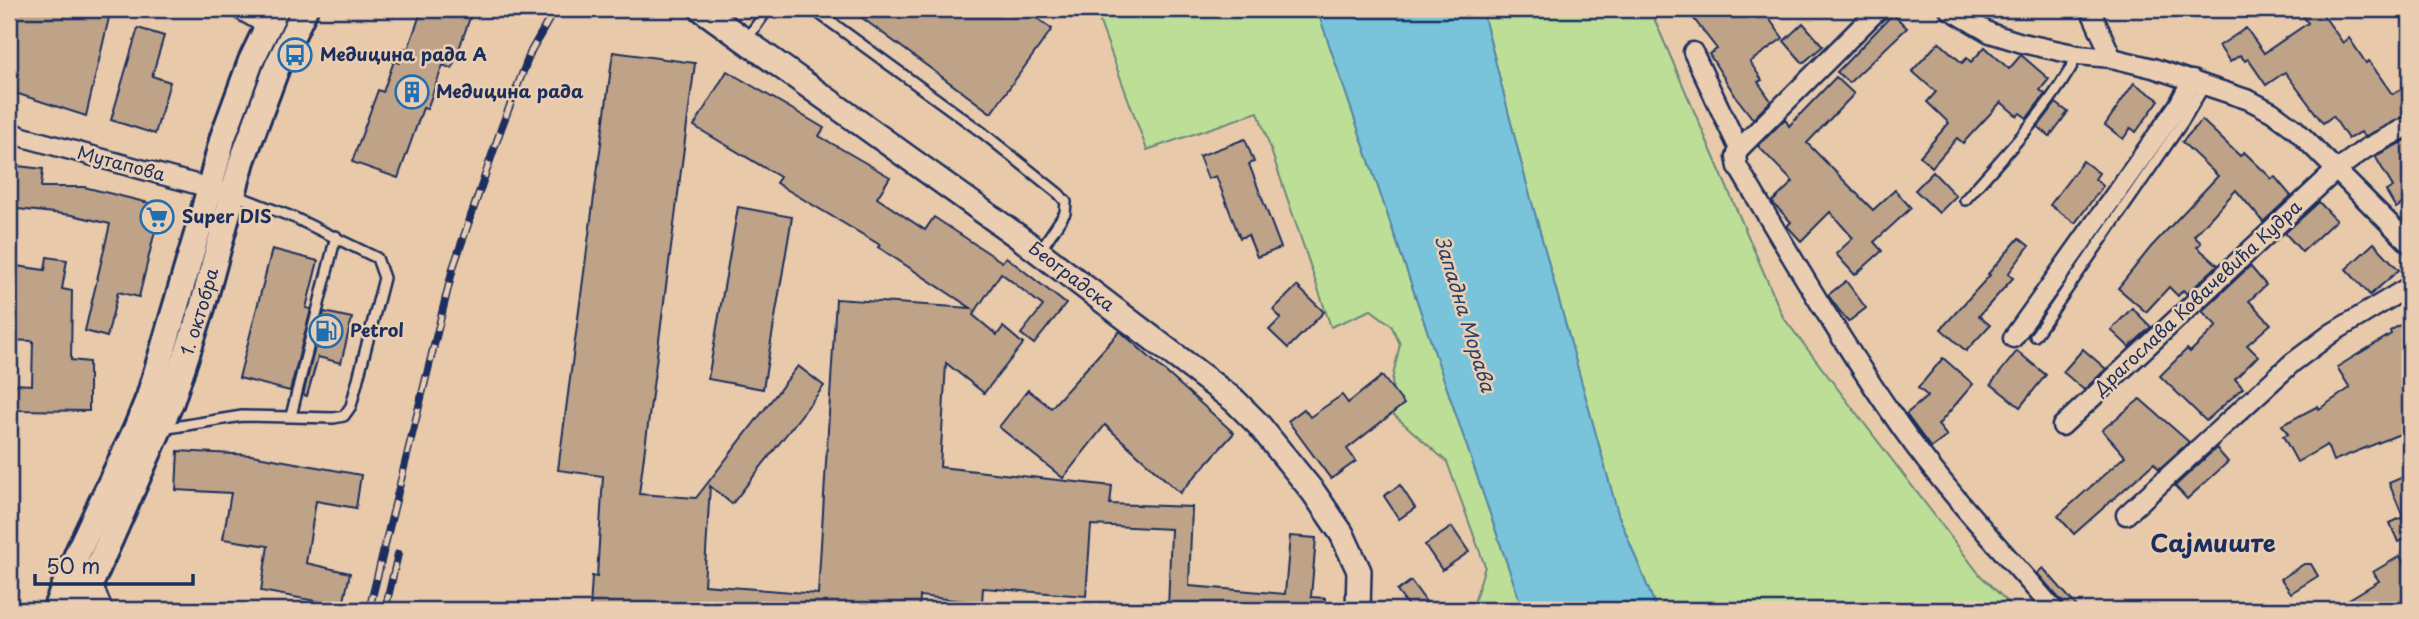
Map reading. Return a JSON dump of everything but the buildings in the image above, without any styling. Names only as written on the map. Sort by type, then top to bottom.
[{"type":"main road","name":"1. октобра","points":[[55,610],[78,552],[149,397],[222,191],[242,161],[277,67],[305,9]]},
{"type":"main road","name":"1. октобра","points":[[79,610],[160,429],[198,321],[222,191],[223,137],[270,19]]},
{"type":"street","name":"Београдска","points":[[701,9],[1039,253],[1236,401],[1314,493],[1342,534],[1359,571],[1358,610]]},
{"type":"street","points":[[1879,9],[1740,149],[1736,157],[1738,167],[1836,330],[1904,431],[1965,508],[2054,610]]},
{"type":"street","points":[[1949,9],[1990,33],[2022,43],[2078,55],[2112,58],[2199,82],[2249,100],[2272,112],[2295,129],[2334,171],[2410,244]]},
{"type":"street","points":[[2090,9],[2112,58]]},
{"type":"street","points":[[1693,52],[1740,149]]},
{"type":"street","points":[[2013,338],[2178,106],[2199,82]]},
{"type":"street","name":"Драгослава Ковачевића Кудра","points":[[2062,426],[2334,171],[2365,149],[2410,125]]},
{"type":"street","name":"Мутапова","points":[[9,131],[49,145],[222,191]]},
{"type":"street","points":[[2126,514],[2292,363],[2332,333],[2410,286]]},
{"type":"street","points":[[92,583],[103,610]]},
{"type":"lane","points":[[230,9],[270,19]]},
{"type":"lane","points":[[745,41],[768,9]]},
{"type":"lane","points":[[813,9],[983,133],[1059,194],[1066,202],[1065,213],[1039,253]]},
{"type":"lane","points":[[1965,200],[2048,103],[2063,83],[2078,55]]},
{"type":"lane","points":[[2035,335],[2183,122],[2199,82]]},
{"type":"lane","points":[[160,429],[242,416],[334,418],[344,416],[351,406],[384,278],[377,258],[295,218],[222,191]]},
{"type":"lane","points":[[291,416],[336,236]]},
{"type":"green space","points":[[1095,9],[1317,9],[1523,610],[1472,610],[1485,566],[1447,462],[1394,415],[1392,380],[1400,344],[1391,325],[1371,310],[1331,327],[1258,112],[1147,150]]},
{"type":"green space","points":[[1482,9],[1650,9],[1783,317],[1980,575],[2016,610],[1657,610],[1618,514],[1524,174]]},
{"type":"water","name":"Западна Морава","points":[[1317,9],[1482,9],[1524,174],[1618,514],[1657,610],[1523,610]]},
{"type":"railway","points":[[369,610],[453,268],[531,51],[555,9]]},
{"type":"railway","points":[[385,610],[398,554]]},
{"type":"place","name":"Медицина рада А","points":[[295,55]]},
{"type":"place","name":"Медицина рада","points":[[412,92]]},
{"type":"place","name":"Super DIS","points":[[157,217]]},
{"type":"place","name":"Petrol","points":[[326,331]]},
{"type":"district","name":"Сајмиште","points":[[2213,544]]}]
